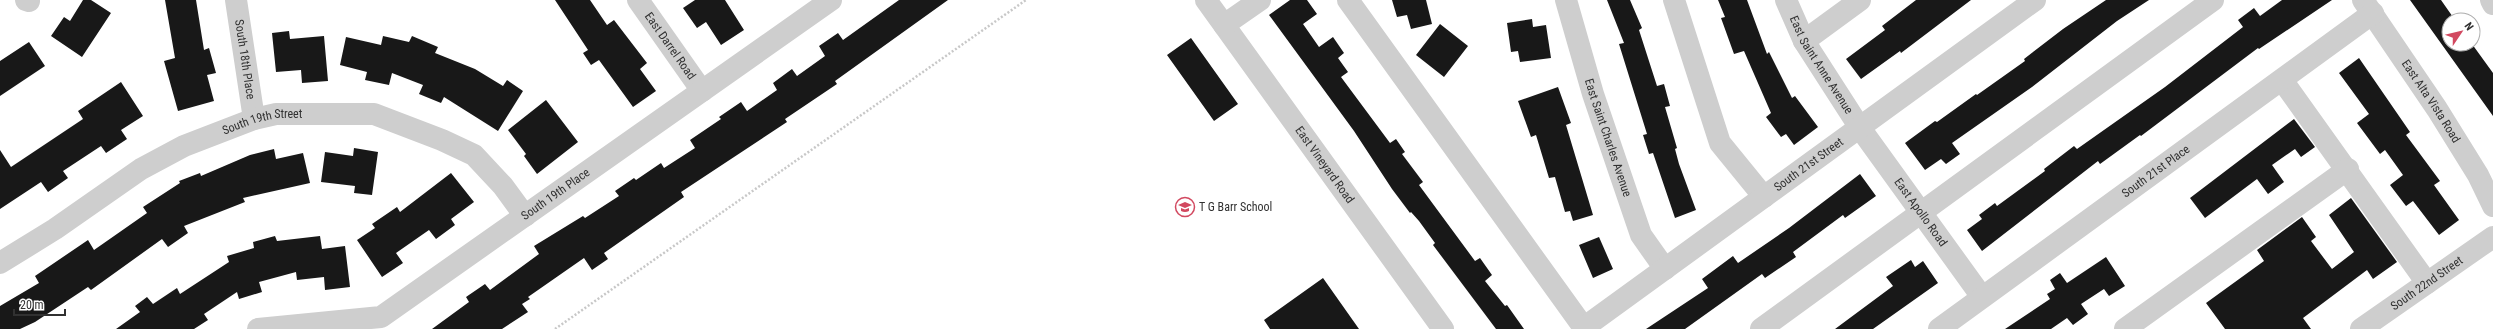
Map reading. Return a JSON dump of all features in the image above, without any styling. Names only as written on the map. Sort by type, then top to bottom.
[{"type":"street","name":"South 18th Place","points":[[236,0],[254,119]]},
{"type":"street","name":"East Darrel Road","points":[[638,0],[702,91]]},
{"type":"street","name":"South 19th Place","points":[[258,329],[381,317],[831,0]]},
{"type":"street","name":"East Vineyard Road","points":[[1206,0],[1443,329]]},
{"type":"street","points":[[1224,25],[1260,0]]},
{"type":"street","points":[[1348,0],[1583,329]]},
{"type":"street","name":"East Saint Charles Avenue","points":[[1566,0],[1593,94],[1641,235],[1665,269]]},
{"type":"street","points":[[1674,0],[1720,143],[1764,197]]},
{"type":"street","name":"East Saint Anne Avenue","points":[[1786,0],[1804,41],[1860,128]]},
{"type":"street","points":[[1804,41],[1860,0]]},
{"type":"street","name":"South 21st Street","points":[[1583,329],[2035,0]]},
{"type":"street","points":[[1761,329],[1922,214],[2213,0]]},
{"type":"street","points":[[2491,0],[2493,4]]},
{"type":"street","name":"South 21st Place","points":[[1939,329],[2282,80],[2368,7]]},
{"type":"street","name":"East Alta Vista Road","points":[[2368,7],[2474,168],[2493,206]]},
{"type":"street","points":[[2282,80],[2348,170],[2427,283]]},
{"type":"street","name":"South 19th Street","points":[[0,262],[55,229],[141,169],[184,146],[254,119],[276,114],[374,114],[474,155],[503,186],[525,216]]},
{"type":"street","name":"East Apollo Road","points":[[1860,128],[1982,297]]},
{"type":"street","points":[[2125,329],[2348,170]]},
{"type":"street","name":"South 22nd Street","points":[[2361,329],[2493,237]]},
{"type":"path","points":[[555,329],[1026,0]]},
{"type":"building","points":[[83,0],[91,0],[111,13],[82,57],[51,36],[64,17],[70,21]]},
{"type":"building","points":[[165,0],[196,0],[204,50],[209,48],[216,73],[207,75],[214,101],[178,111],[164,61],[175,58]]},
{"type":"building","points":[[555,0],[590,0],[607,25],[614,20],[647,63],[640,69],[656,91],[633,107],[599,60],[591,65],[583,53],[588,50]]},
{"type":"building","points":[[695,0],[725,0],[744,30],[721,45],[706,22],[697,28],[683,8]]},
{"type":"building","points":[[899,0],[948,0],[835,81],[837,84],[785,119],[787,122],[681,192],[684,197],[604,253],[608,259],[592,270],[584,258],[528,297],[530,299],[522,304],[528,312],[502,329],[432,329],[469,302],[466,297],[485,284],[490,290],[539,254],[534,246],[583,216],[585,218],[619,196],[615,191],[634,178],[636,180],[661,163],[664,168],[695,148],[690,140],[721,119],[719,117],[741,102],[747,111],[777,90],[773,83],[792,69],[797,76],[825,56],[819,46],[838,33],[843,40]]},
{"type":"building","points":[[1290,0],[1307,0],[1317,14],[1303,24],[1319,47],[1333,37],[1344,53],[1338,58],[1348,72],[1341,77],[1390,143],[1396,139],[1405,152],[1402,154],[1423,182],[1419,185],[1475,261],[1480,258],[1492,275],[1485,281],[1505,306],[1507,305],[1524,329],[1496,329],[1433,245],[1435,243],[1419,221],[1411,212],[1410,213],[1392,189],[1354,131],[1269,15]]},
{"type":"building","points":[[1392,0],[1426,0],[1432,24],[1411,29],[1407,15],[1397,17]]},
{"type":"building","points":[[1607,0],[1630,0],[1642,28],[1639,30],[1657,86],[1664,84],[1670,106],[1665,107],[1677,148],[1675,149],[1696,210],[1675,218],[1653,153],[1649,154],[1643,135],[1647,134],[1619,44],[1624,43]]},
{"type":"building","points":[[1718,0],[1747,0],[1767,54],[1769,52],[1792,98],[1795,96],[1818,127],[1794,145],[1786,134],[1781,137],[1766,117],[1771,113],[1744,51],[1734,54],[1721,18],[1725,17]]},
{"type":"building","points":[[1916,0],[1971,0],[1901,53],[1900,51],[1861,79],[1846,59],[1885,30],[1882,26]]},
{"type":"building","points":[[2106,0],[2149,0],[2117,21],[2032,87],[1952,143],[1960,154],[1946,164],[1941,159],[1925,170],[1905,143],[1935,121],[1937,122],[2025,61],[2024,59],[2063,29]]},
{"type":"building","points":[[2282,0],[2332,0],[2259,49],[2258,48],[2141,136],[2140,135],[2100,164],[2098,161],[1982,251],[1967,230],[1982,219],[1979,215],[1995,203],[1997,206],[2045,171],[2044,169],[2074,146],[2077,149],[2165,87],[2243,27],[2238,20],[2254,8],[2260,16]]},
{"type":"building","points":[[2410,0],[2441,0],[2449,12],[2441,12],[2441,43]]},
{"type":"building","points":[[1532,19],[1533,27],[1546,25],[1551,58],[1520,62],[1518,51],[1511,52],[1507,23]]},
{"type":"building","points":[[1440,24],[1468,46],[1444,77],[1416,55]]},
{"type":"building","points":[[289,31],[290,39],[324,36],[328,81],[302,83],[301,70],[276,72],[272,33]]},
{"type":"building","points":[[383,36],[409,42],[412,36],[438,47],[435,53],[475,69],[503,86],[507,80],[523,91],[498,131],[444,97],[441,103],[419,94],[423,85],[392,73],[389,85],[365,80],[367,72],[340,65],[346,37],[381,45]]},
{"type":"building","points":[[1191,38],[1238,104],[1214,121],[1167,55]]},
{"type":"building","points":[[29,42],[45,66],[0,96],[0,61]]},
{"type":"building","points":[[2447,52],[2478,52],[2493,73],[2493,116]]},
{"type":"building","points":[[2359,58],[2410,132],[2406,135],[2440,181],[2434,185],[2459,220],[2439,235],[2413,201],[2406,206],[2390,185],[2403,175],[2385,150],[2380,154],[2357,123],[2369,114],[2339,73]]},
{"type":"building","points":[[121,82],[143,116],[121,130],[127,139],[106,153],[101,146],[63,171],[68,178],[48,192],[41,182],[0,209],[0,150],[11,167],[83,119],[78,111]]},
{"type":"building","points":[[1558,87],[1571,123],[1566,125],[1593,215],[1573,221],[1570,211],[1565,212],[1555,177],[1549,178],[1536,135],[1531,137],[1518,101]]},
{"type":"building","points":[[546,100],[578,142],[537,174],[524,156],[526,154],[508,130]]},
{"type":"building","points":[[2294,119],[2315,147],[2301,157],[2295,149],[2272,165],[2284,182],[2268,194],[2257,179],[2205,218],[2190,198]]},
{"type":"building","points":[[354,148],[378,152],[372,195],[354,193],[355,186],[321,182],[325,152],[353,156]]},
{"type":"building","points":[[274,149],[276,159],[303,153],[310,183],[243,198],[245,202],[184,226],[188,233],[168,247],[162,239],[91,290],[88,287],[35,322],[20,329],[0,329],[0,306],[39,283],[35,276],[88,240],[94,250],[147,213],[143,207],[180,183],[179,181],[200,173],[201,176],[250,155]]},
{"type":"building","points":[[451,173],[474,202],[451,219],[455,225],[436,239],[429,230],[396,253],[403,263],[382,277],[357,240],[375,228],[372,224],[397,207],[400,212]]},
{"type":"building","points":[[1860,174],[1876,196],[1845,218],[1843,215],[1793,252],[1796,257],[1765,278],[1762,274],[1685,329],[1646,329],[1708,288],[1702,279],[1733,256],[1738,263],[1789,228]]},
{"type":"building","points":[[2351,198],[2397,262],[2373,279],[2367,270],[2303,318],[2311,329],[2225,329],[2206,303],[2264,261],[2257,250],[2302,217],[2316,237],[2311,241],[2332,269],[2354,252],[2329,215]]},
{"type":"building","points":[[275,236],[277,241],[320,236],[322,249],[345,246],[350,287],[325,290],[324,277],[297,280],[296,272],[259,282],[262,292],[239,299],[237,292],[204,314],[208,320],[194,329],[116,329],[140,312],[135,306],[147,297],[153,304],[177,288],[180,294],[229,262],[227,256],[254,248],[253,242]]},
{"type":"building","points":[[1599,237],[1613,269],[1593,278],[1579,245]]},
{"type":"building","points":[[2106,257],[2125,286],[2109,296],[2104,289],[2081,304],[2088,314],[2073,325],[2067,318],[2051,329],[2005,329],[2050,299],[2047,294],[2055,289],[2050,280],[2060,273],[2067,283]]},
{"type":"building","points":[[1911,260],[1915,267],[1923,261],[1938,283],[1873,329],[1835,329],[1893,286],[1886,277]]},
{"type":"building","points":[[1323,278],[1359,329],[1270,329],[1264,320]]},
{"type":"place","name":"T G Barr School","points":[[1185,207]]}]
